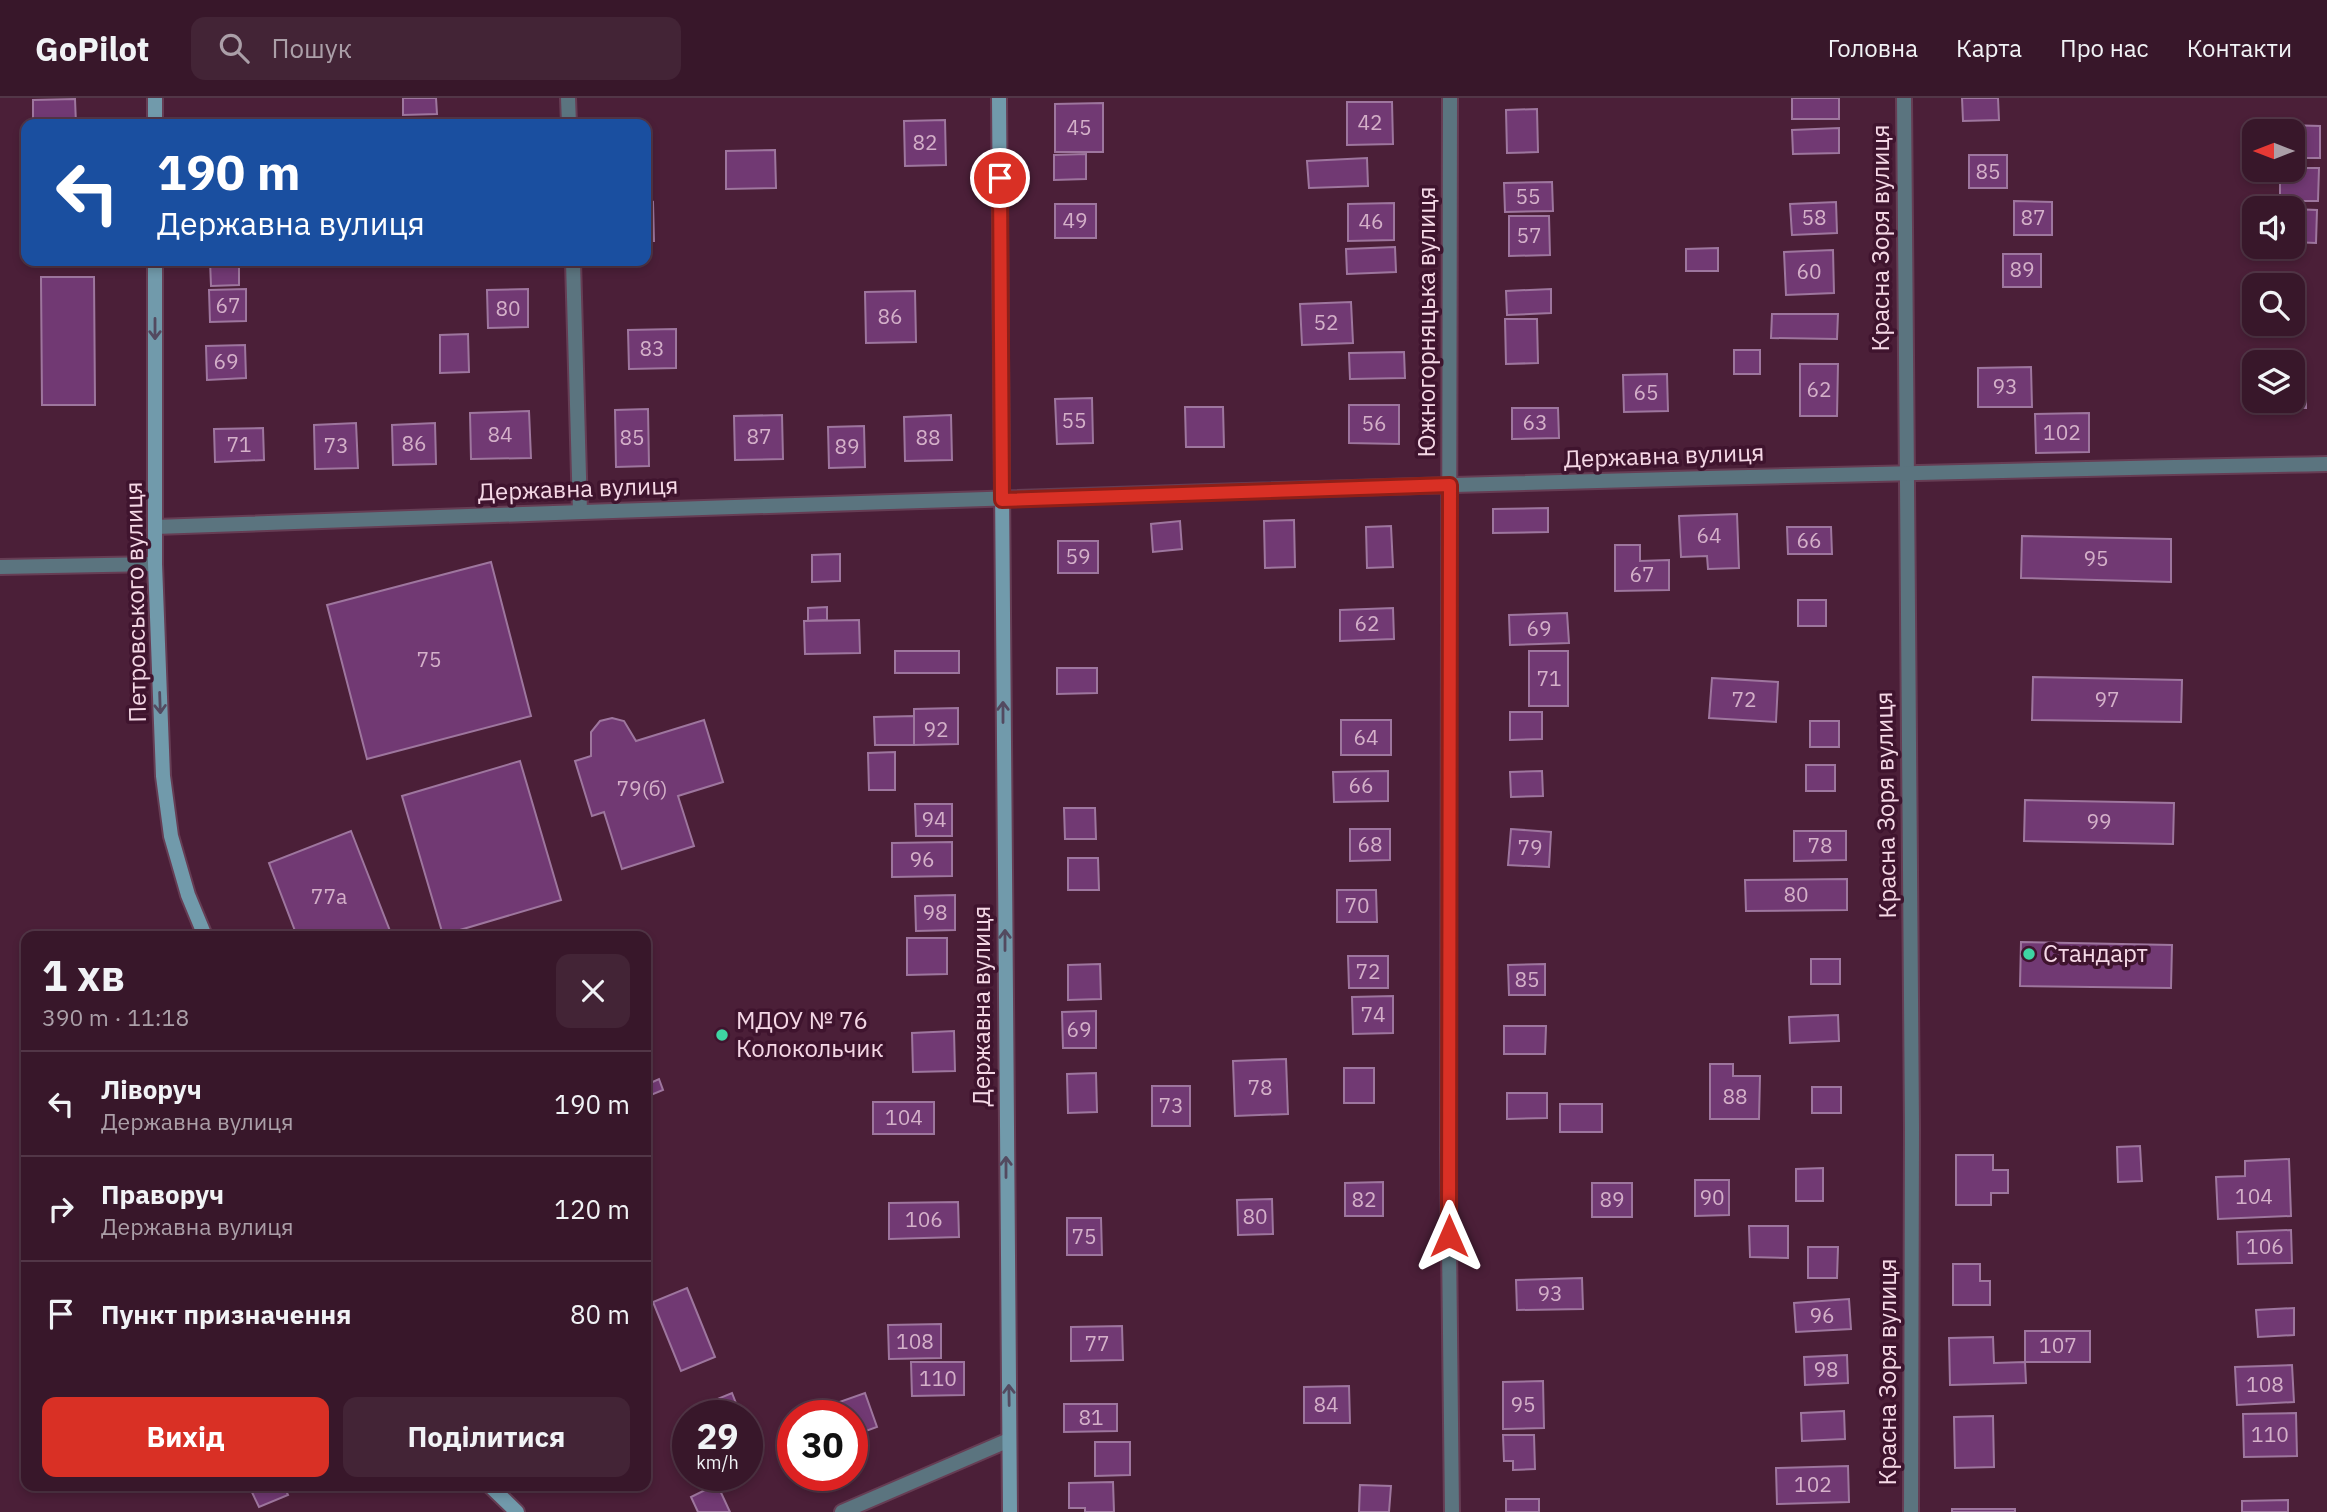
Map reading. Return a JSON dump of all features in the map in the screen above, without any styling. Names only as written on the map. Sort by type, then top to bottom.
[{"type":"main road","points":[[155,98],[155,119]]},
{"type":"main road","name":"Державна вулиця","points":[[999,98],[1010,1512]]},
{"type":"main road","name":"Петровського вулиця","points":[[155,266],[155,564],[166,806],[178,862],[203,931]]},
{"type":"main road","points":[[494,1491],[517,1512]]},
{"type":"street","points":[[568,98],[569,119]]},
{"type":"street","name":"Южногорняцька вулиця","points":[[1450,98],[1448,1153],[1452,1512]]},
{"type":"street","name":"Красна Зоря вулиця","points":[[1904,98],[1912,1128],[1911,1512]]},
{"type":"street","points":[[573,266],[580,512]]},
{"type":"street","name":"Державна вулиця","points":[[155,527],[1450,485],[1905,472],[2327,464]]},
{"type":"street","points":[[0,567],[155,564]]},
{"type":"street","points":[[842,1512],[1009,1440]]},
{"type":"building","points":[[403,98],[436,98],[437,114],[403,115]]},
{"type":"building","points":[[1792,98],[1839,98],[1839,119],[1792,119]]},
{"type":"building","points":[[1962,98],[1998,98],[1999,120],[1963,121]]},
{"type":"building","points":[[75,99],[76,119],[33,119],[33,100]]},
{"type":"building","points":[[1347,102],[1392,102],[1393,144],[1347,145]]},
{"type":"building","points":[[1103,103],[1103,152],[1055,152],[1055,104]]},
{"type":"building","points":[[1537,109],[1538,152],[1507,153],[1506,110]]},
{"type":"building","points":[[945,120],[946,165],[905,166],[904,121]]},
{"type":"building","points":[[2305,126],[2320,126],[2320,158],[2305,158]]},
{"type":"building","points":[[1839,128],[1839,153],[1793,154],[1792,130]]},
{"type":"building","points":[[775,150],[776,188],[726,189],[726,151]]},
{"type":"building","points":[[1086,154],[1086,179],[1054,180],[1054,155]]},
{"type":"building","points":[[1969,155],[2007,155],[2007,188],[1969,188]]},
{"type":"building","points":[[1367,158],[1368,186],[1309,188],[1307,161]]},
{"type":"building","points":[[2305,168],[2319,168],[2318,201],[2305,201],[2305,196],[2280,196],[2280,182],[2305,182]]},
{"type":"building","points":[[1552,182],[1553,211],[1505,212],[1504,183]]},
{"type":"building","points":[[2014,201],[2052,202],[2052,235],[2014,235]]},
{"type":"building","points":[[653,202],[654,241],[651,241]]},
{"type":"building","points":[[1836,202],[1837,233],[1792,235],[1790,204]]},
{"type":"building","points":[[1394,203],[1394,240],[1348,241],[1348,204]]},
{"type":"building","points":[[1055,204],[1096,204],[1096,238],[1055,238]]},
{"type":"building","points":[[2305,210],[2317,210],[2316,243],[2305,243]]},
{"type":"building","points":[[1509,216],[1549,216],[1550,255],[1509,256]]},
{"type":"building","points":[[1395,247],[1396,272],[1347,274],[1346,249]]},
{"type":"building","points":[[1718,248],[1718,271],[1686,271],[1686,249]]},
{"type":"building","points":[[1833,250],[1834,293],[1786,295],[1784,252]]},
{"type":"building","points":[[2003,254],[2041,254],[2041,287],[2003,287]]},
{"type":"building","points":[[210,266],[239,266],[239,285],[211,286]]},
{"type":"building","points":[[41,277],[94,277],[95,405],[42,405]]},
{"type":"building","points":[[246,289],[246,321],[210,322],[209,290]]},
{"type":"building","points":[[528,289],[528,327],[488,328],[487,290]]},
{"type":"building","points":[[1551,289],[1551,313],[1507,315],[1506,291]]},
{"type":"building","points":[[915,291],[916,342],[866,343],[865,292]]},
{"type":"building","points":[[1351,302],[1353,343],[1302,345],[1300,304]]},
{"type":"building","points":[[1772,314],[1838,314],[1837,339],[1771,338]]},
{"type":"building","points":[[1505,319],[1537,319],[1538,363],[1506,364]]},
{"type":"building","points":[[676,329],[676,368],[629,369],[628,330]]},
{"type":"building","points":[[468,334],[469,372],[440,373],[440,335]]},
{"type":"building","points":[[245,345],[246,378],[207,380],[206,346]]},
{"type":"building","points":[[1734,350],[1760,350],[1760,374],[1734,374]]},
{"type":"building","points":[[1404,352],[1405,378],[1350,379],[1349,353]]},
{"type":"building","points":[[1800,364],[1838,364],[1837,416],[1800,416]]},
{"type":"building","points":[[2031,367],[2032,407],[1978,407],[1978,368]]},
{"type":"building","points":[[2305,371],[2306,371],[2305,408]]},
{"type":"building","points":[[1667,374],[1668,411],[1624,412],[1623,375]]},
{"type":"building","points":[[1092,398],[1093,443],[1057,444],[1055,399]]},
{"type":"building","points":[[1349,405],[1399,405],[1399,444],[1349,443]]},
{"type":"building","points":[[1185,407],[1223,407],[1224,447],[1186,447]]},
{"type":"building","points":[[1512,408],[1558,408],[1559,438],[1512,439]]},
{"type":"building","points":[[648,409],[649,466],[616,467],[615,410]]},
{"type":"building","points":[[529,411],[531,458],[471,459],[470,413]]},
{"type":"building","points":[[2089,413],[2089,452],[2036,453],[2035,414]]},
{"type":"building","points":[[782,415],[783,459],[735,460],[734,416]]},
{"type":"building","points":[[951,415],[952,460],[905,461],[904,417]]},
{"type":"building","points":[[356,423],[358,468],[315,469],[314,425]]},
{"type":"building","points":[[435,423],[436,464],[393,465],[392,425]]},
{"type":"building","points":[[864,426],[865,467],[829,468],[828,427]]},
{"type":"building","points":[[263,428],[264,460],[215,462],[214,429]]},
{"type":"building","points":[[1548,508],[1548,532],[1493,533],[1493,509]]},
{"type":"building","points":[[1737,514],[1739,568],[1708,569],[1707,556],[1681,557],[1679,516]]},
{"type":"building","points":[[1294,520],[1295,567],[1265,568],[1264,521]]},
{"type":"building","points":[[1180,521],[1182,549],[1153,552],[1151,524]]},
{"type":"building","points":[[1391,526],[1393,567],[1367,568],[1366,527]]},
{"type":"building","points":[[1787,527],[1831,527],[1832,554],[1788,554]]},
{"type":"building","points":[[2022,536],[2171,539],[2171,582],[2021,578]]},
{"type":"building","points":[[1058,541],[1098,541],[1098,573],[1058,573]]},
{"type":"building","points":[[1615,545],[1640,545],[1640,561],[1669,560],[1669,590],[1615,591]]},
{"type":"building","points":[[840,554],[840,581],[812,582],[812,555]]},
{"type":"building","points":[[491,562],[531,716],[367,759],[327,605]]},
{"type":"building","points":[[1798,600],[1826,600],[1826,626],[1798,626]]},
{"type":"building","points":[[827,607],[827,620],[808,621],[808,608]]},
{"type":"building","points":[[1393,608],[1394,639],[1340,641],[1340,610]]},
{"type":"building","points":[[1567,613],[1569,643],[1510,645],[1509,615]]},
{"type":"building","points":[[859,620],[860,653],[805,654],[804,621]]},
{"type":"building","points":[[895,651],[959,651],[959,673],[895,673]]},
{"type":"building","points":[[1529,651],[1568,651],[1568,706],[1529,706]]},
{"type":"building","points":[[1057,668],[1097,668],[1097,693],[1057,694]]},
{"type":"building","points":[[2033,677],[2182,680],[2181,722],[2032,720]]},
{"type":"building","points":[[1712,678],[1778,682],[1776,722],[1709,718]]},
{"type":"building","points":[[958,708],[958,744],[914,745],[914,709]]},
{"type":"building","points":[[1510,712],[1542,712],[1542,739],[1510,740]]},
{"type":"building","points":[[914,716],[914,745],[875,745],[874,717]]},
{"type":"building","points":[[612,718],[624,721],[636,741],[704,720],[723,782],[678,796],[694,846],[622,869],[604,812],[592,816],[575,761],[591,756],[591,732],[600,721]]},
{"type":"building","points":[[1341,720],[1391,720],[1391,755],[1341,755]]},
{"type":"building","points":[[1810,721],[1839,721],[1839,747],[1810,747]]},
{"type":"building","points":[[895,752],[895,790],[869,790],[868,753]]},
{"type":"building","points":[[520,761],[561,900],[456,931],[442,931],[402,796]]},
{"type":"building","points":[[1806,765],[1835,765],[1835,791],[1806,791]]},
{"type":"building","points":[[1388,771],[1388,801],[1334,802],[1333,772]]},
{"type":"building","points":[[1542,771],[1543,796],[1511,797],[1510,772]]},
{"type":"building","points":[[2025,800],[2174,803],[2173,844],[2024,841]]},
{"type":"building","points":[[915,804],[952,804],[952,836],[916,836]]},
{"type":"building","points":[[1064,808],[1095,808],[1096,839],[1065,839]]},
{"type":"building","points":[[1350,829],[1390,829],[1390,860],[1350,861]]},
{"type":"building","points":[[1511,829],[1551,832],[1549,867],[1508,865]]},
{"type":"building","points":[[351,831],[390,931],[295,931],[269,863]]},
{"type":"building","points":[[1794,831],[1846,831],[1846,860],[1794,861]]},
{"type":"building","points":[[952,842],[952,876],[892,877],[892,843]]},
{"type":"building","points":[[1068,858],[1098,858],[1099,890],[1068,890]]},
{"type":"building","points":[[1847,879],[1847,910],[1746,911],[1745,880]]},
{"type":"building","points":[[1337,890],[1376,890],[1377,922],[1337,922]]},
{"type":"building","points":[[955,895],[955,930],[916,931],[915,896]]},
{"type":"building","points":[[907,938],[947,938],[947,974],[907,975]]},
{"type":"building","points":[[2021,942],[2172,945],[2171,988],[2020,986]]},
{"type":"building","points":[[1348,956],[1388,956],[1388,988],[1349,988]]},
{"type":"building","points":[[1811,959],[1840,959],[1840,984],[1811,984]]},
{"type":"building","points":[[1100,964],[1101,999],[1068,1000],[1068,965]]},
{"type":"building","points":[[1545,964],[1545,995],[1509,995],[1508,965]]},
{"type":"building","points":[[1393,996],[1393,1033],[1353,1034],[1352,997]]},
{"type":"building","points":[[1096,1011],[1096,1048],[1063,1048],[1062,1012]]},
{"type":"building","points":[[1838,1015],[1839,1041],[1790,1043],[1789,1017]]},
{"type":"building","points":[[1504,1026],[1546,1026],[1545,1054],[1504,1054]]},
{"type":"building","points":[[954,1031],[955,1071],[913,1072],[912,1033]]},
{"type":"building","points":[[1286,1059],[1288,1114],[1235,1116],[1233,1061]]},
{"type":"building","points":[[1710,1064],[1733,1064],[1733,1076],[1760,1076],[1759,1119],[1710,1119]]},
{"type":"building","points":[[1344,1068],[1374,1068],[1374,1103],[1344,1103]]},
{"type":"building","points":[[1096,1073],[1097,1112],[1068,1113],[1067,1074]]},
{"type":"building","points":[[659,1079],[663,1090],[651,1095],[651,1083]]},
{"type":"building","points":[[1152,1086],[1190,1086],[1190,1126],[1152,1126]]},
{"type":"building","points":[[1812,1087],[1841,1087],[1841,1113],[1812,1113]]},
{"type":"building","points":[[1507,1093],[1547,1093],[1547,1118],[1507,1119]]},
{"type":"building","points":[[873,1102],[934,1102],[934,1134],[873,1134]]},
{"type":"building","points":[[1560,1104],[1602,1104],[1602,1132],[1560,1132]]},
{"type":"building","points":[[2140,1146],[2142,1181],[2118,1182],[2117,1147]]},
{"type":"building","points":[[1956,1155],[1993,1155],[1993,1170],[2008,1170],[2008,1193],[1991,1193],[1991,1205],[1956,1205]]},
{"type":"building","points":[[2289,1159],[2291,1216],[2218,1219],[2216,1177],[2245,1176],[2245,1161]]},
{"type":"building","points":[[1823,1168],[1823,1201],[1796,1201],[1796,1169]]},
{"type":"building","points":[[1695,1180],[1729,1180],[1729,1215],[1695,1216]]},
{"type":"building","points":[[1383,1182],[1383,1216],[1345,1216],[1345,1183]]},
{"type":"building","points":[[1592,1183],[1632,1183],[1632,1217],[1592,1217]]},
{"type":"building","points":[[1272,1199],[1273,1234],[1238,1235],[1237,1200]]},
{"type":"building","points":[[958,1202],[959,1237],[889,1239],[889,1203]]},
{"type":"building","points":[[1067,1218],[1101,1218],[1102,1255],[1067,1255]]},
{"type":"building","points":[[1749,1226],[1788,1226],[1788,1258],[1750,1257]]},
{"type":"building","points":[[2291,1230],[2292,1263],[2238,1264],[2237,1232]]},
{"type":"building","points":[[1808,1247],[1838,1247],[1837,1278],[1808,1278]]},
{"type":"building","points":[[1953,1264],[1980,1264],[1980,1281],[1990,1281],[1990,1305],[1953,1305]]},
{"type":"building","points":[[1582,1278],[1583,1309],[1517,1310],[1516,1280]]},
{"type":"building","points":[[687,1288],[715,1357],[681,1371],[653,1302]]},
{"type":"building","points":[[1849,1299],[1851,1329],[1796,1332],[1794,1303]]},
{"type":"building","points":[[2294,1308],[2294,1335],[2258,1337],[2256,1310]]},
{"type":"building","points":[[941,1324],[941,1358],[889,1359],[888,1325]]},
{"type":"building","points":[[1122,1326],[1123,1360],[1071,1361],[1071,1327]]},
{"type":"building","points":[[2025,1331],[2090,1331],[2090,1362],[2025,1362]]},
{"type":"building","points":[[1993,1337],[1994,1363],[2025,1362],[2026,1383],[1950,1385],[1949,1338]]},
{"type":"building","points":[[1847,1355],[1848,1383],[1805,1385],[1804,1357]]},
{"type":"building","points":[[911,1362],[964,1362],[964,1395],[912,1396]]},
{"type":"building","points":[[2292,1365],[2294,1402],[2237,1405],[2235,1367]]},
{"type":"building","points":[[1543,1381],[1544,1428],[1503,1429],[1503,1382]]},
{"type":"building","points":[[1349,1386],[1350,1423],[1304,1423],[1304,1387]]},
{"type":"building","points":[[732,1393],[735,1400],[715,1400]]},
{"type":"building","points":[[865,1393],[867,1400],[845,1400]]},
{"type":"building","points":[[868,1402],[877,1427],[868,1430]]},
{"type":"building","points":[[1064,1404],[1117,1404],[1117,1431],[1064,1432]]},
{"type":"building","points":[[1844,1411],[1845,1439],[1802,1441],[1801,1413]]},
{"type":"building","points":[[2296,1413],[2297,1456],[2244,1457],[2243,1414]]},
{"type":"building","points":[[1993,1416],[1994,1467],[1955,1468],[1954,1417]]},
{"type":"building","points":[[1503,1435],[1534,1435],[1535,1469],[1513,1470],[1513,1461],[1504,1461]]},
{"type":"building","points":[[1095,1442],[1130,1442],[1130,1475],[1095,1476]]},
{"type":"building","points":[[1848,1466],[1849,1502],[1777,1504],[1776,1468]]},
{"type":"building","points":[[1113,1482],[1114,1512],[1085,1512],[1085,1508],[1069,1508],[1069,1483]]},
{"type":"building","points":[[1360,1485],[1391,1486],[1389,1512],[1359,1512]]},
{"type":"building","points":[[251,1491],[286,1491],[288,1495],[259,1507]]},
{"type":"building","points":[[703,1491],[720,1491],[730,1512],[698,1512],[691,1497]]},
{"type":"building","points":[[1506,1499],[1539,1499],[1539,1512],[1506,1512]]},
{"type":"building","points":[[2288,1500],[2288,1512],[2242,1512],[2242,1501]]},
{"type":"building","points":[[1952,1509],[2015,1509],[2015,1512],[1952,1512]]},
{"type":"place","name":"Стандарт","points":[[2029,954]]},
{"type":"place","name":"МДОУ № 76 Колокольчик","points":[[722,1035]]},
{"type":"route","points":[[1000,178],[1002,500],[1450,485],[1449,1236]]}]
